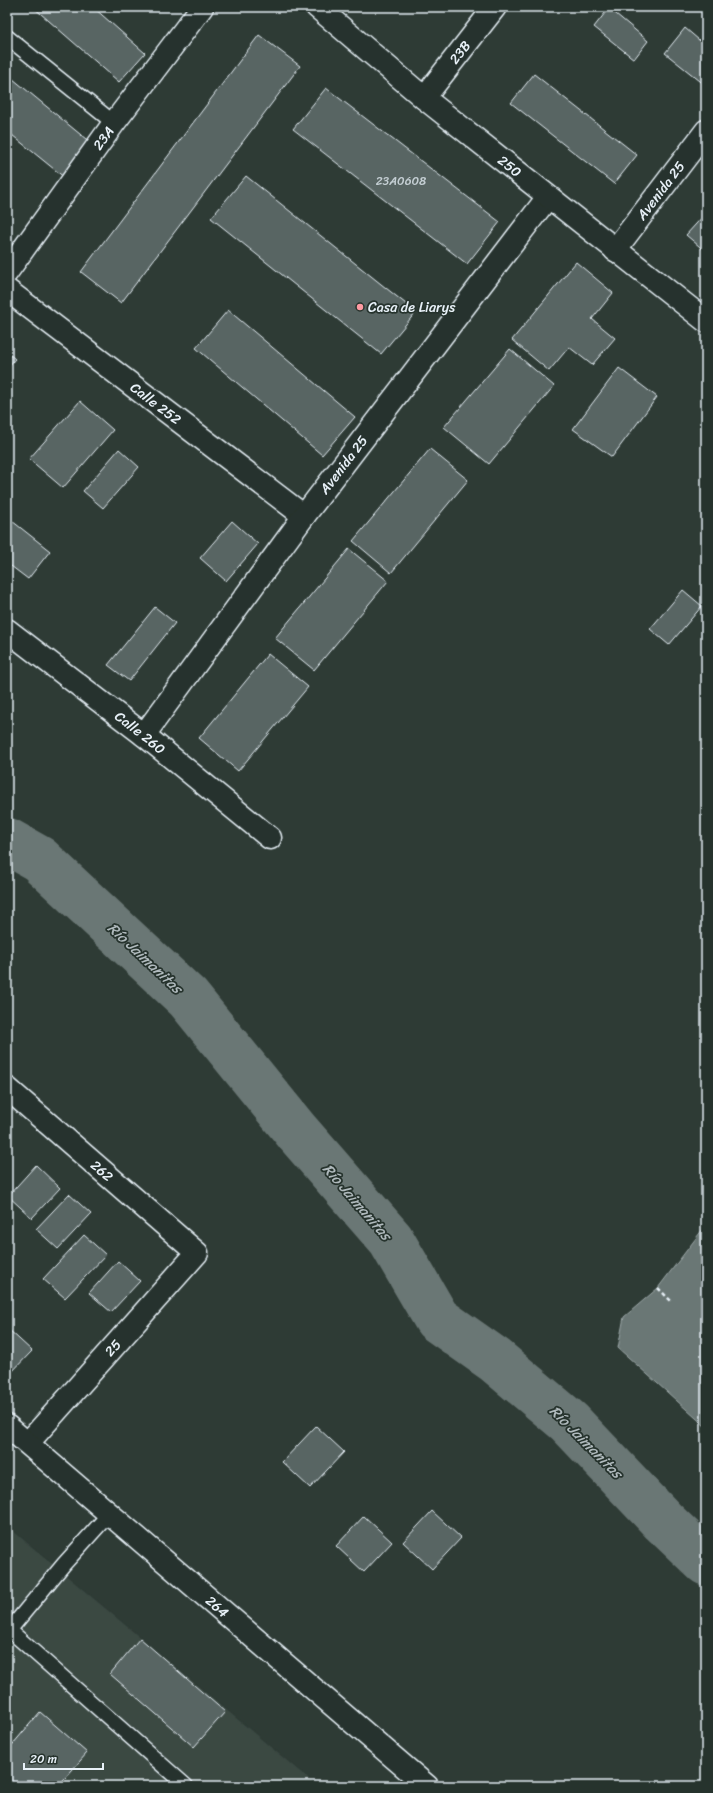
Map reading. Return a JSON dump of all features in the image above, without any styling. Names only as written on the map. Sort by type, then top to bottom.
[{"type":"street","name":"23A","points":[[7,272],[114,123],[202,7]]},
{"type":"street","name":"250","points":[[317,7],[424,98],[548,198],[706,321]]},
{"type":"street","name":"23B","points":[[424,98],[495,7]]},
{"type":"street","name":"Avenida 25","points":[[615,250],[706,131]]},
{"type":"street","name":"Avenida 25","points":[[144,735],[304,516],[548,198]]},
{"type":"street","name":"Calle 252","points":[[7,290],[304,516]]},
{"type":"street","name":"Calle 260","points":[[7,630],[144,735],[270,838]]},
{"type":"street","name":"262","points":[[7,1088],[197,1253]]},
{"type":"street","name":"25","points":[[28,1442],[197,1253]]},
{"type":"street","name":"264","points":[[7,1426],[28,1442],[427,1786]]},
{"type":"lane","points":[[7,37],[114,123]]},
{"type":"lane","points":[[110,1513],[64,1564],[8,1631],[186,1786]]},
{"type":"path","points":[[658,1288],[672,1302]]},
{"type":"shaded area","points":[[706,1225],[706,1427],[618,1348],[624,1317],[658,1288]]},
{"type":"shaded area","points":[[7,1526],[317,1786],[7,1786]]},
{"type":"building","points":[[33,7],[93,7],[145,53],[119,82]]},
{"type":"building","points":[[609,8],[648,41],[634,59],[594,27]]},
{"type":"building","points":[[685,28],[706,46],[705,85],[665,53]]},
{"type":"building","points":[[259,35],[300,66],[121,303],[81,272]]},
{"type":"building","points":[[7,74],[92,144],[65,178],[7,131]]},
{"type":"building","points":[[534,74],[637,155],[614,184],[511,103]]},
{"type":"building","points":[[326,88],[500,222],[467,264],[293,129]]},
{"type":"building","points":[[246,176],[416,312],[381,354],[211,218]]},
{"type":"building","points":[[706,213],[706,252],[686,235]]},
{"type":"building","points":[[576,262],[613,293],[592,319],[615,338],[592,365],[569,347],[549,371],[512,340]]},
{"type":"building","points":[[228,310],[355,417],[322,455],[196,348]]},
{"type":"building","points":[[510,349],[554,386],[489,464],[444,427]]},
{"type":"building","points":[[7,352],[15,359],[7,368]]},
{"type":"building","points":[[619,368],[657,397],[612,457],[573,429]]},
{"type":"building","points":[[80,401],[113,430],[63,488],[29,459]]},
{"type":"building","points":[[119,449],[139,467],[103,508],[83,491]]},
{"type":"building","points":[[430,449],[468,480],[391,573],[353,541]]},
{"type":"building","points":[[7,517],[50,551],[28,579],[7,563]]},
{"type":"building","points":[[232,521],[258,544],[226,581],[200,558]]},
{"type":"building","points":[[349,549],[388,581],[314,670],[275,638]]},
{"type":"building","points":[[683,590],[702,606],[669,645],[650,629]]},
{"type":"building","points":[[155,607],[175,623],[129,681],[108,665]]},
{"type":"building","points":[[268,654],[308,687],[238,771],[199,738]]},
{"type":"building","points":[[36,1165],[60,1188],[32,1218],[8,1196]]},
{"type":"building","points":[[69,1194],[91,1214],[58,1249],[36,1229]]},
{"type":"building","points":[[84,1235],[106,1255],[65,1298],[43,1279]]},
{"type":"building","points":[[118,1261],[140,1281],[111,1312],[89,1293]]},
{"type":"building","points":[[7,1328],[32,1351],[7,1377]]},
{"type":"building","points":[[316,1426],[344,1452],[310,1488],[282,1462]]},
{"type":"building","points":[[432,1511],[461,1538],[432,1569],[403,1542]]},
{"type":"building","points":[[364,1516],[392,1542],[364,1572],[336,1546]]},
{"type":"building","points":[[140,1638],[225,1712],[194,1747],[110,1674]]},
{"type":"building","points":[[40,1712],[87,1753],[58,1786],[7,1786],[7,1751]]},
{"type":"waterway","name":"Río Jaimanitas","points":[[7,841],[39,859],[188,998],[297,1132],[391,1240],[437,1319],[495,1360],[569,1422],[663,1521],[706,1562]]},
{"type":"place","name":"Casa de Liarys","points":[[360,307]]}]
